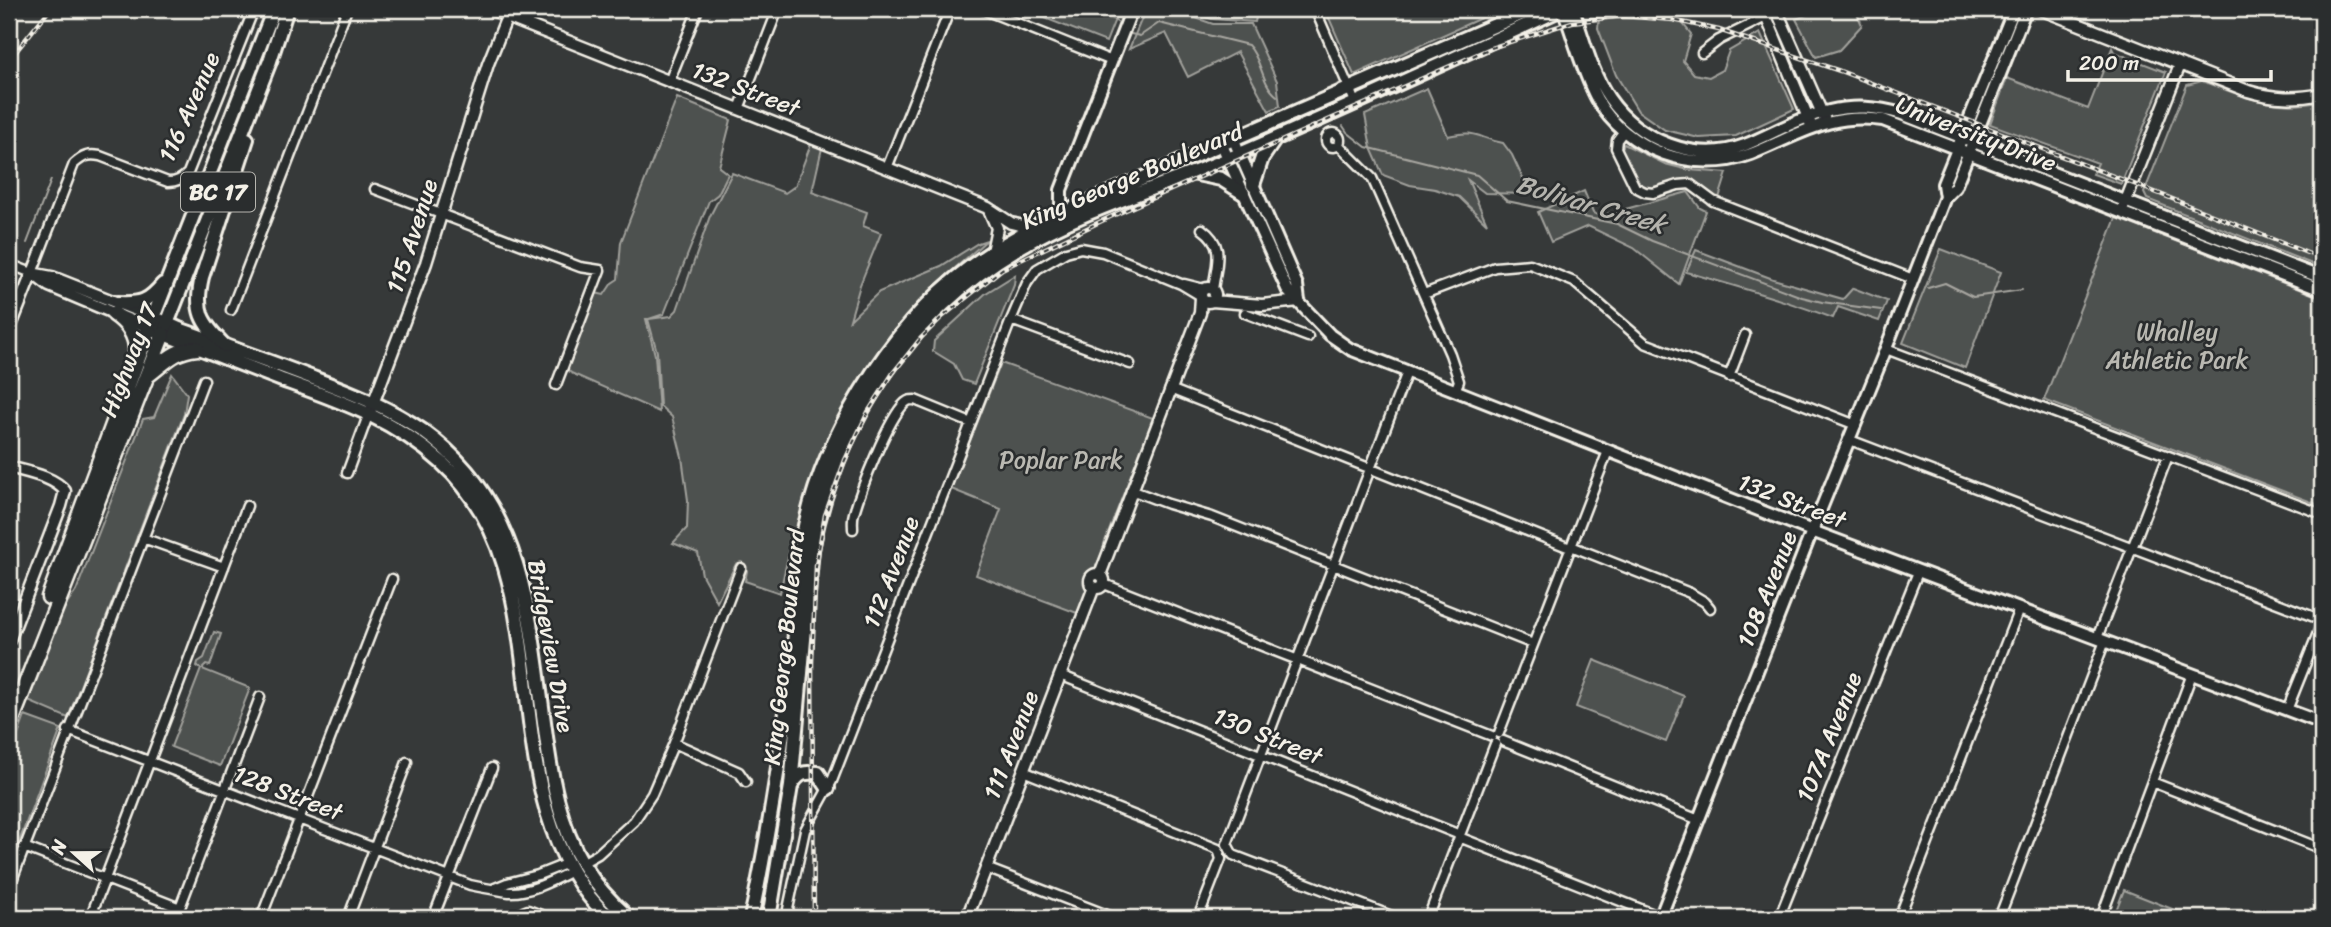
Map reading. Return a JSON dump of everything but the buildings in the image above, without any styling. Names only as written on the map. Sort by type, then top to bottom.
[{"type":"highway","points":[[116,309],[133,333],[135,365]]},
{"type":"highway","name":"Highway 17","points":[[9,703],[135,365],[157,327]]},
{"type":"highway","name":"Highway 17","points":[[9,727],[147,376],[157,327]]},
{"type":"highway","points":[[93,513],[103,474],[157,327]]},
{"type":"highway","points":[[147,376],[172,355],[197,348]]},
{"type":"main road","name":"Highway 17","points":[[157,327],[168,279],[274,9]]},
{"type":"main road","name":"Highway 17","points":[[157,327],[270,61],[287,9]]},
{"type":"main road","points":[[1060,221],[1061,190],[1132,9]]},
{"type":"main road","name":"King George Boulevard","points":[[769,918],[791,786],[812,549],[825,494],[846,440],[876,384],[909,340],[930,318],[987,269],[1060,221],[1227,141],[1532,9]]},
{"type":"main road","name":"King George Boulevard","points":[[751,918],[772,813],[791,678],[801,546],[815,490],[852,404],[886,355],[922,311],[969,267],[1032,228],[1060,221],[1234,156],[1562,9]]},
{"type":"main road","name":"University Drive","points":[[1562,9],[1593,90],[1604,109],[1624,131],[1641,143],[1667,155],[1712,162],[1738,158],[1810,122]]},
{"type":"main road","name":"University Drive","points":[[1573,9],[1597,76],[1609,98],[1634,126],[1660,142],[1690,150],[1727,150],[1852,107],[1873,107],[1902,114],[1965,145],[2124,207],[2322,290]]},
{"type":"main road","name":"108 Avenue","points":[[1965,145],[2014,9]]},
{"type":"main road","name":"108 Avenue","points":[[1660,917],[1886,349],[1944,197],[1944,184],[1965,145],[2026,9]]},
{"type":"main road","points":[[225,346],[211,332],[200,315],[200,287],[270,61]]},
{"type":"main road","points":[[1190,172],[1248,189],[1262,158],[1277,136]]},
{"type":"main road","name":"132 Street","points":[[1227,141],[1288,291],[1316,322],[1350,349],[1918,572],[2322,723]]},
{"type":"main road","name":"University Drive","points":[[2124,207],[2322,278]]},
{"type":"main road","points":[[116,309],[145,301],[168,279]]},
{"type":"main road","name":"Bridgeview Drive","points":[[157,327],[261,358],[371,407],[442,463],[473,500],[494,536],[509,582],[541,788],[553,826],[574,865],[580,884],[609,918]]},
{"type":"main road","name":"Bridgeview Drive","points":[[157,327],[197,348],[371,407]]},
{"type":"main road","points":[[791,786],[803,772],[818,773],[828,788]]},
{"type":"main road","name":"Bridgeview Drive","points":[[574,865],[629,918]]},
{"type":"street","name":"116 Avenue","points":[[32,273],[74,164],[81,158],[89,154],[100,156],[168,182],[176,182],[188,173],[254,9]]},
{"type":"street","points":[[231,310],[347,9]]},
{"type":"street","name":"132 Street","points":[[488,9],[508,13],[669,82],[988,208],[1010,222],[1032,228]]},
{"type":"street","points":[[669,82],[698,9]]},
{"type":"street","points":[[739,109],[778,9]]},
{"type":"street","points":[[887,168],[950,9]]},
{"type":"street","points":[[982,9],[1112,61]]},
{"type":"street","points":[[1315,9],[1355,102]]},
{"type":"street","points":[[2040,9],[2248,91],[2291,99],[2322,94]]},
{"type":"street","points":[[1702,53],[1765,13],[1780,10],[1823,117]]},
{"type":"street","name":"115 Avenue","points":[[346,473],[409,312],[443,215],[475,104],[508,13]]},
{"type":"street","points":[[1765,13],[1810,122]]},
{"type":"street","points":[[2124,207],[2180,65]]},
{"type":"street","points":[[1624,131],[1617,140],[1616,148],[1635,187],[1653,193],[1690,184],[1713,201],[1913,279]]},
{"type":"street","points":[[1339,145],[1372,178],[1453,363],[1459,381],[1455,391]]},
{"type":"street","points":[[375,188],[580,267],[600,270],[556,385]]},
{"type":"street","points":[[988,208],[997,228],[992,252]]},
{"type":"street","name":"111 Avenue","points":[[967,918],[1060,675],[1099,582],[1131,490],[1207,294],[1215,270],[1218,248],[1214,239],[1202,229]]},
{"type":"street","name":"112 Avenue","points":[[794,917],[788,903],[805,830],[828,788],[1011,320],[1031,276],[1057,256],[1075,249],[1094,249],[1207,294]]},
{"type":"street","points":[[9,264],[32,273],[49,286],[116,309],[157,327]]},
{"type":"street","points":[[1424,294],[1495,267],[1530,264],[1574,282],[1645,343],[1856,425]]},
{"type":"street","points":[[9,331],[32,273]]},
{"type":"street","points":[[1207,294],[1262,305],[1299,301]]},
{"type":"street","points":[[1262,305],[1262,319]]},
{"type":"street","points":[[1245,313],[1308,337]]},
{"type":"street","points":[[1011,320],[1130,364]]},
{"type":"street","points":[[1729,377],[1745,335]]},
{"type":"street","points":[[1886,349],[2322,514]]},
{"type":"street","points":[[1396,918],[1233,855],[1227,844],[1407,372]]},
{"type":"street","points":[[9,888],[204,380]]},
{"type":"street","points":[[1170,389],[1690,593],[1710,608]]},
{"type":"street","points":[[853,529],[853,516],[870,468],[894,419],[908,401],[915,400],[971,423]]},
{"type":"street","points":[[1850,440],[2322,622],[2287,710]]},
{"type":"street","points":[[1428,918],[1608,452]]},
{"type":"street","points":[[1999,918],[2132,548],[2168,456]]},
{"type":"street","points":[[9,467],[52,481],[61,485],[65,491],[9,641]]},
{"type":"street","points":[[1131,490],[1212,517],[1533,644]]},
{"type":"street","points":[[90,918],[247,506]]},
{"type":"street","points":[[143,538],[224,567]]},
{"type":"street","name":"128 Street","points":[[68,730],[449,878],[508,892],[528,889],[598,854],[641,812],[652,794],[674,743],[741,568]]},
{"type":"street","name":"107A Avenue","points":[[1779,918],[1918,572]]},
{"type":"street","points":[[261,918],[392,579]]},
{"type":"street","points":[[1099,582],[1699,820]]},
{"type":"street","points":[[1899,918],[2019,609]]},
{"type":"street","points":[[2101,918],[2192,674]]},
{"type":"street","name":"130 Street","points":[[1060,675],[1660,917]]},
{"type":"street","points":[[176,918],[260,697]]},
{"type":"street","points":[[674,743],[738,772],[746,782]]},
{"type":"street","points":[[348,918],[407,762]]},
{"type":"street","points":[[433,918],[492,768]]},
{"type":"street","points":[[1023,771],[1215,846],[1221,859],[1198,918]]},
{"type":"street","points":[[2152,782],[2322,849]]},
{"type":"street","points":[[24,847],[180,908]]},
{"type":"street","points":[[986,868],[1115,918]]},
{"type":"street","points":[[520,918],[523,912],[531,911],[549,918]]},
{"type":"green space","points":[[1045,9],[1119,9],[1106,42],[1042,17]]},
{"type":"green space","points":[[1170,9],[1213,24],[1251,24],[1277,81],[1280,106],[1269,111],[1237,52],[1188,77],[1166,33],[1129,49],[1144,13]]},
{"type":"green space","points":[[1179,9],[1258,9],[1255,22],[1212,19]]},
{"type":"green space","points":[[1325,9],[1489,9],[1492,13],[1354,75]]},
{"type":"green space","points":[[1671,9],[1691,34],[1683,61],[1694,74],[1709,77],[1722,70],[1729,51],[1760,33],[1794,109],[1736,136],[1699,138],[1665,130],[1638,111],[1616,75],[1598,28],[1600,10]]},
{"type":"green space","points":[[1822,9],[1855,9],[1862,25],[1839,50],[1816,57],[1796,19]]},
{"type":"green space","points":[[2112,48],[2114,52],[2166,72],[2121,184],[2093,174],[2098,163],[1990,124],[2007,78],[2088,109]]},
{"type":"green space","points":[[2202,81],[2275,104],[2322,101],[2322,268],[2147,199],[2144,193],[2187,85]]},
{"type":"green space","points":[[1427,88],[1448,136],[1471,134],[1503,143],[1512,155],[1530,194],[1485,193],[1468,180],[1487,224],[1459,197],[1383,175],[1371,148],[1365,115]]},
{"type":"green space","points":[[677,98],[731,120],[719,167],[728,174],[718,194],[709,201],[664,314],[649,319],[671,316],[677,310],[710,216],[732,173],[785,193],[795,186],[811,144],[822,148],[812,192],[867,212],[863,226],[881,233],[860,285],[850,320],[879,292],[941,266],[987,240],[939,282],[913,310],[877,354],[852,394],[813,477],[794,535],[780,593],[745,581],[747,571],[736,564],[717,602],[702,575],[698,553],[673,543],[687,528],[688,500],[682,457],[672,417],[660,406],[657,352],[648,319],[655,355],[659,412],[567,369],[595,293],[604,295],[618,279],[621,242]]},
{"type":"green space","points":[[1624,144],[1665,164],[1689,170],[1727,173],[1719,198],[1716,200],[1700,185],[1688,179],[1649,190],[1637,184],[1621,150]]},
{"type":"green space","points":[[1584,191],[1593,213],[1600,216],[1688,192],[1700,208],[1706,211],[1679,284],[1634,248],[1588,226],[1551,242],[1538,212]]},
{"type":"green space","name":"Whalley Athletic Park","points":[[2116,218],[2322,298],[2322,506],[2044,400]]},
{"type":"green space","points":[[1941,249],[2001,272],[1965,368],[1903,343]]},
{"type":"green space","points":[[1696,250],[1773,279],[1843,299],[1853,288],[1887,301],[1879,321],[1838,307],[1833,318],[1686,272]]},
{"type":"green space","points":[[1015,275],[1014,285],[974,384],[962,380],[954,364],[933,351],[934,341],[986,293]]},
{"type":"green space","name":"Poplar Park","points":[[1001,363],[1153,418],[1077,613],[976,575],[1001,509],[951,489]]},
{"type":"green space","points":[[172,374],[187,394],[184,414],[68,718],[28,701],[63,610],[76,591],[143,419],[154,417]]},
{"type":"green space","points":[[214,632],[221,634],[210,666],[206,665],[202,669],[250,688],[220,766],[171,747],[201,669],[197,666],[198,662],[204,658]]},
{"type":"green space","points":[[1594,660],[1684,696],[1666,742],[1576,707]]},
{"type":"green space","points":[[25,716],[61,729],[9,869],[9,760]]},
{"type":"green space","points":[[2124,890],[2195,918],[2113,918]]},
{"type":"waterway","name":"Bolivar Creek","points":[[1092,9],[1100,10],[1117,22]]},
{"type":"waterway","name":"Bolivar Creek","points":[[1131,34],[1140,36],[1159,23],[1248,45],[1268,85],[1277,96]]},
{"type":"waterway","name":"Bolivar Creek","points":[[1343,126],[1366,147],[1477,175],[1507,201],[1617,224],[1652,241],[1802,297],[1881,310]]},
{"type":"waterway","points":[[27,243],[51,180]]},
{"type":"waterway","name":"Bolivar Creek","points":[[1928,288],[1945,283],[1973,297],[2022,290]]},
{"type":"railway","points":[[9,60],[50,9]]},
{"type":"railway","points":[[814,918],[812,663],[816,566],[825,515],[845,460],[868,412],[893,373],[941,318],[1002,269],[1110,217],[1491,48],[1572,22],[1623,16],[1673,20],[1719,30],[1840,71],[2322,259]]},
{"type":"railway","points":[[1995,141],[2053,163]]}]
